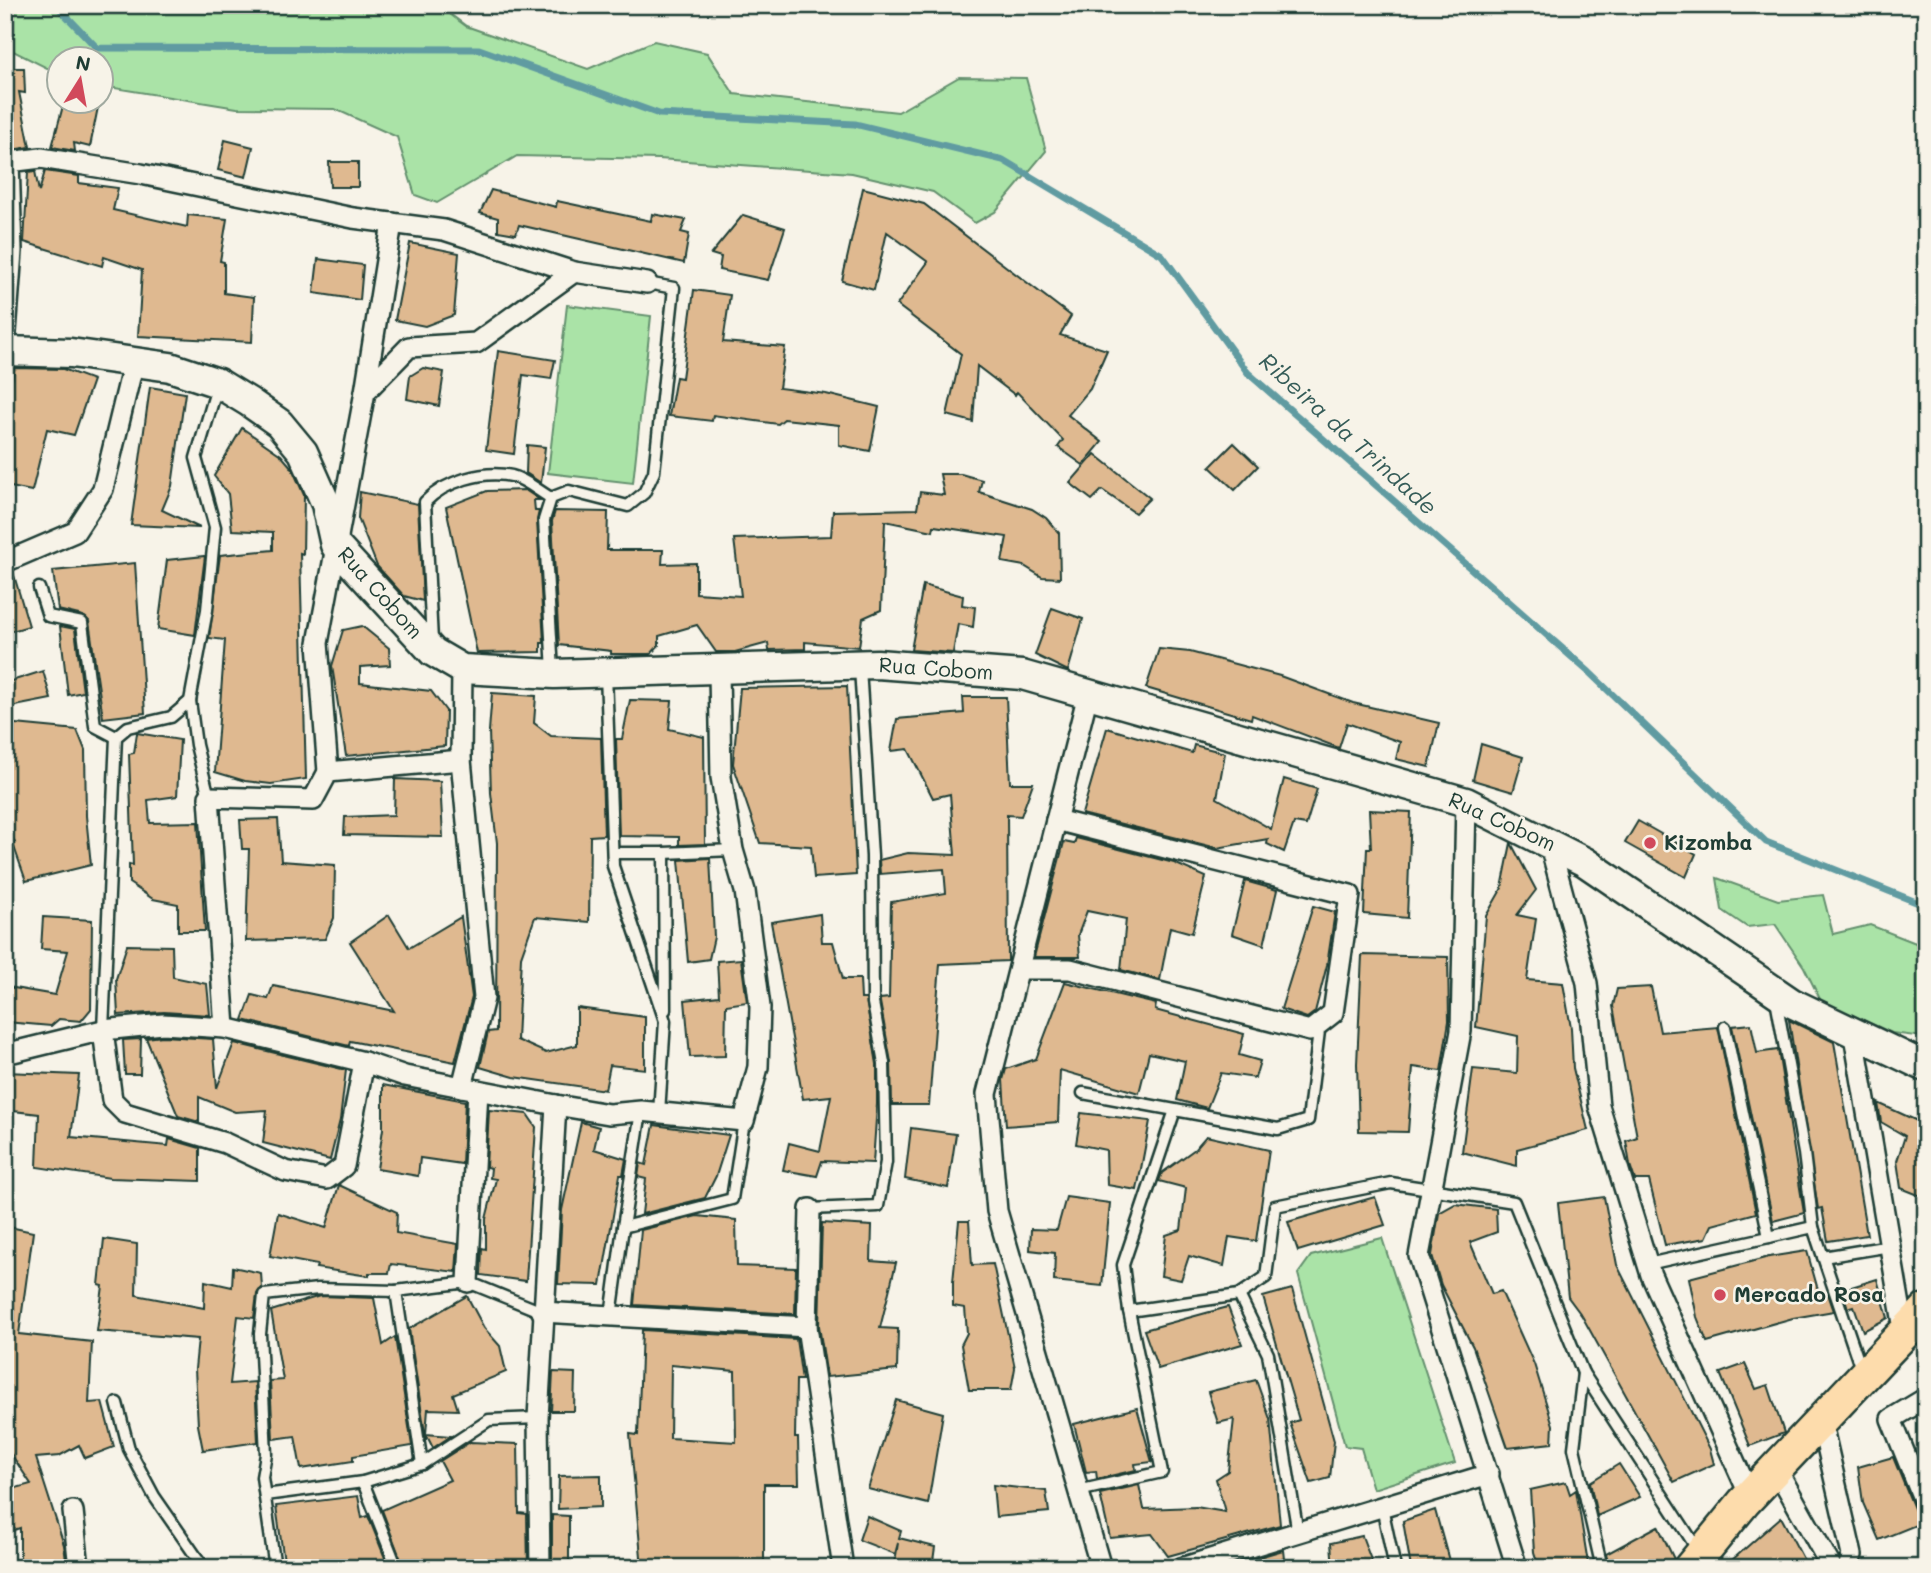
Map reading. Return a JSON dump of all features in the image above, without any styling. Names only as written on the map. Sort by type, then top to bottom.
[{"type":"main road","points":[[1695,1561],[1750,1496],[1915,1319]]},
{"type":"street","points":[[5,348],[12,251],[9,162],[41,158],[392,223],[444,230],[574,272],[647,283]]},
{"type":"street","points":[[225,1028],[209,797],[313,800],[328,772],[318,643],[365,392],[392,223]]},
{"type":"street","points":[[365,392],[409,347],[476,342],[574,272]]},
{"type":"street","name":"Rua Cobom","points":[[5,348],[134,360],[170,367],[218,383],[279,423],[303,452],[326,504],[335,545],[433,652],[462,670],[554,674],[860,665],[1022,675],[1466,802],[1586,862],[1792,1003],[1853,1030],[1926,1068]]},
{"type":"street","points":[[5,562],[75,532],[103,489],[134,360]]},
{"type":"street","points":[[462,670],[461,760],[484,998],[470,1088],[468,1282]]},
{"type":"street","points":[[5,1054],[103,1030],[163,1024],[225,1028],[364,1062],[405,1076],[556,1105],[610,1114],[650,1112],[744,1121],[758,1067],[760,1007],[745,891],[733,850],[721,777],[719,671]]},
{"type":"street","points":[[1088,694],[987,1094],[997,1211],[1101,1568]]},
{"type":"street","points":[[328,772],[461,760]]},
{"type":"street","points":[[1466,802],[1461,1031],[1419,1256],[1517,1568]]},
{"type":"street","points":[[1019,969],[1070,968],[1310,1031],[1333,1013],[1350,895],[1056,820]]},
{"type":"street","points":[[1549,842],[1587,983],[1600,1106],[1648,1264],[1750,1496]]},
{"type":"street","points":[[103,1030],[112,1100],[125,1113],[225,1143],[285,1171],[327,1179],[344,1166],[364,1062]]},
{"type":"street","points":[[1853,1030],[1890,1246],[1915,1319]]},
{"type":"street","points":[[540,1568],[538,1418],[556,1105]]},
{"type":"street","points":[[810,1209],[807,1327],[843,1568]]},
{"type":"street","points":[[542,1312],[807,1327]]},
{"type":"street","points":[[1926,1398],[1891,1419],[1926,1506]]},
{"type":"street","points":[[1821,1420],[1852,1555],[1848,1568]]},
{"type":"street","points":[[1776,1468],[1832,1568]]},
{"type":"street","points":[[1181,1568],[1489,1474]]},
{"type":"street","points":[[73,1511],[79,1568]]},
{"type":"lane","points":[[551,498],[569,491],[628,506],[644,493],[654,472],[674,288],[647,283]]},
{"type":"lane","points":[[209,797],[196,745],[190,701],[207,610],[215,527],[196,458],[218,383]]},
{"type":"lane","points":[[433,652],[425,502],[436,489],[476,476],[513,476],[551,498]]},
{"type":"lane","points":[[551,498],[544,520],[554,674]]},
{"type":"lane","points":[[39,588],[48,616],[82,623],[94,726],[116,737]]},
{"type":"lane","points":[[810,1209],[878,1206],[886,1162],[884,1063],[873,1003],[873,856],[860,665]]},
{"type":"lane","points":[[606,673],[613,866],[665,1021]]},
{"type":"lane","points":[[103,1030],[116,737],[128,727],[171,717],[190,701]]},
{"type":"lane","points":[[613,853],[733,850]]},
{"type":"lane","points":[[611,1316],[623,1227],[650,1112],[665,1021],[664,853]]},
{"type":"lane","points":[[1775,991],[1804,1153],[1813,1227],[1863,1376]]},
{"type":"lane","points":[[1083,1093],[1278,1129],[1308,1120],[1321,1023]]},
{"type":"lane","points":[[1725,1027],[1769,1237]]},
{"type":"lane","points":[[1078,1490],[1162,1472],[1129,1311],[1124,1265],[1175,1110]]},
{"type":"lane","points":[[623,1227],[732,1199],[744,1121]]},
{"type":"lane","points":[[1129,1311],[1239,1295],[1266,1277],[1275,1206],[1391,1183],[1514,1202],[1583,1373],[1695,1561]]},
{"type":"lane","points":[[1648,1264],[1813,1227]]},
{"type":"lane","points":[[1823,1257],[1890,1246]]},
{"type":"lane","points":[[275,1568],[262,1477],[266,1454],[260,1334],[264,1295],[318,1289],[396,1291],[468,1282],[542,1312]]},
{"type":"lane","points":[[396,1291],[422,1464]]},
{"type":"lane","points":[[1239,1295],[1268,1353],[1298,1533]]},
{"type":"lane","points":[[1583,1373],[1574,1448],[1602,1568]]},
{"type":"lane","points":[[117,1403],[129,1450],[148,1485],[204,1568]]},
{"type":"lane","points":[[265,1495],[363,1482],[422,1464],[489,1420],[538,1418]]},
{"type":"lane","points":[[363,1482],[397,1568]]},
{"type":"lane","points":[[1382,1507],[1395,1568]]},
{"type":"green space","points":[[5,5],[447,5],[442,8],[466,26],[588,69],[654,41],[707,53],[734,94],[898,112],[959,77],[1026,78],[1046,151],[995,212],[975,223],[933,192],[852,173],[659,159],[517,156],[437,203],[415,195],[397,137],[335,109],[237,108],[116,88],[116,46],[46,46],[46,68],[5,47]]},
{"type":"green space","points":[[567,305],[651,316],[633,483],[548,473]]},
{"type":"green space","points":[[1717,878],[1778,900],[1823,895],[1833,934],[1870,925],[1926,947],[1926,1032],[1923,1037],[1892,1033],[1821,1001],[1804,967],[1775,924],[1747,927],[1722,910]]},
{"type":"green space","points":[[1382,1238],[1455,1463],[1373,1489],[1361,1448],[1345,1446],[1298,1274],[1311,1256]]},
{"type":"building","points":[[24,68],[25,93],[19,92],[30,147],[5,151],[5,69]]},
{"type":"building","points":[[60,116],[96,116],[90,147],[74,143],[75,151],[52,147]]},
{"type":"building","points":[[225,140],[253,147],[246,177],[218,170]]},
{"type":"building","points":[[329,162],[358,162],[358,187],[330,187]]},
{"type":"building","points":[[35,171],[39,192],[45,171],[79,176],[79,183],[118,188],[113,210],[187,227],[188,215],[227,219],[220,261],[224,262],[224,293],[254,297],[252,342],[138,336],[142,270],[104,257],[102,266],[24,242],[28,172]]},
{"type":"building","points":[[863,188],[924,204],[1071,316],[1060,335],[1107,350],[1090,389],[1068,415],[1102,442],[1083,465],[1058,447],[1063,440],[1017,392],[1015,395],[977,366],[973,422],[947,415],[961,354],[897,305],[928,262],[887,232],[874,290],[842,281]]},
{"type":"building","points":[[491,190],[556,207],[557,201],[651,221],[652,214],[686,220],[681,232],[689,234],[684,263],[519,225],[516,234],[498,231],[498,218],[480,213]]},
{"type":"building","points":[[743,215],[785,228],[768,280],[719,270],[721,257],[711,254]]},
{"type":"building","points":[[410,243],[459,253],[454,315],[425,326],[395,320]]},
{"type":"building","points":[[318,259],[363,265],[360,300],[314,293]]},
{"type":"building","points":[[694,290],[730,295],[723,342],[785,347],[779,388],[826,394],[879,407],[870,451],[839,445],[839,425],[784,419],[778,424],[713,415],[712,421],[669,416],[676,377],[682,378]]},
{"type":"building","points":[[498,351],[555,360],[551,379],[523,375],[514,454],[486,450]]},
{"type":"building","points":[[14,368],[63,369],[93,380],[74,435],[47,429],[32,491],[5,486],[5,426]]},
{"type":"building","points":[[423,368],[444,372],[439,406],[407,399],[410,376]]},
{"type":"building","points":[[150,387],[185,393],[172,486],[162,510],[200,528],[131,525]]},
{"type":"building","points":[[242,428],[281,455],[292,468],[304,495],[303,554],[300,553],[306,779],[271,784],[245,781],[215,772],[225,640],[209,638],[220,555],[273,550],[273,532],[232,530],[228,494],[214,476]]},
{"type":"building","points":[[1234,443],[1258,466],[1235,490],[1210,467]]},
{"type":"building","points":[[527,445],[545,447],[541,483],[526,473]]},
{"type":"building","points":[[1095,454],[1150,498],[1135,513],[1102,490],[1092,500],[1070,483]]},
{"type":"building","points":[[940,474],[961,474],[982,480],[979,492],[1032,509],[1046,518],[1059,533],[1060,578],[1042,577],[1024,566],[1002,562],[1007,537],[934,526],[933,531],[885,521],[881,610],[863,618],[859,647],[805,642],[805,649],[769,650],[768,643],[735,652],[716,652],[697,625],[659,636],[659,645],[651,654],[611,654],[611,651],[559,645],[552,521],[555,511],[608,512],[607,550],[663,550],[662,564],[696,563],[696,593],[741,596],[734,539],[831,536],[833,511],[917,509],[920,492],[944,495]]},
{"type":"building","points":[[525,490],[540,500],[534,500],[535,511],[539,511],[537,520],[544,643],[541,643],[541,652],[477,653],[446,507],[487,491]]},
{"type":"building","points":[[360,492],[418,504],[423,601],[404,596],[377,566],[358,518]]},
{"type":"building","points":[[205,556],[195,635],[158,629],[167,560]]},
{"type":"building","points":[[135,563],[145,713],[103,718],[89,621],[83,616],[58,610],[53,571]]},
{"type":"building","points":[[13,572],[29,626],[5,633],[5,574]]},
{"type":"building","points":[[923,585],[963,596],[962,605],[975,607],[973,627],[958,624],[953,653],[911,650]]},
{"type":"building","points":[[1052,608],[1083,619],[1068,671],[1035,655]]},
{"type":"building","points":[[60,626],[75,629],[83,692],[68,695]]},
{"type":"building","points":[[362,626],[389,648],[390,665],[360,667],[360,683],[431,691],[446,711],[445,746],[346,756],[332,666],[343,630]]},
{"type":"building","points":[[1159,649],[1190,652],[1280,676],[1353,703],[1439,723],[1429,767],[1396,759],[1400,742],[1347,723],[1339,748],[1252,715],[1251,719],[1146,688]]},
{"type":"building","points":[[43,671],[51,699],[5,708],[5,683]]},
{"type":"building","points":[[847,686],[856,875],[814,878],[811,846],[760,843],[733,764],[740,688]]},
{"type":"building","points":[[492,693],[536,696],[534,723],[551,736],[601,738],[604,835],[590,836],[589,922],[535,917],[521,957],[517,1040],[546,1053],[577,1045],[577,1008],[645,1017],[645,1069],[610,1065],[605,1090],[514,1077],[480,1067],[488,1032],[496,1031],[497,843],[491,793],[489,731]]},
{"type":"building","points":[[963,697],[1006,697],[1010,783],[1033,783],[1021,816],[1007,815],[1008,961],[940,964],[929,1105],[892,1105],[891,1062],[880,1002],[880,999],[889,998],[891,902],[946,893],[944,869],[880,874],[879,860],[908,853],[955,855],[950,794],[933,798],[908,749],[891,751],[897,719],[964,713]]},
{"type":"building","points":[[630,700],[672,701],[669,729],[704,737],[705,844],[679,845],[679,837],[619,836],[616,739],[622,739]]},
{"type":"building","points":[[5,723],[77,730],[85,750],[86,816],[91,865],[26,881],[13,844],[15,843],[5,822]]},
{"type":"building","points":[[1107,728],[1192,753],[1194,745],[1225,753],[1217,798],[1271,829],[1284,779],[1317,789],[1306,825],[1294,823],[1284,852],[1267,844],[1268,839],[1217,848],[1082,814]]},
{"type":"building","points":[[137,733],[180,740],[177,796],[148,800],[150,823],[198,822],[205,931],[178,931],[178,904],[153,899],[129,883],[129,864],[133,865],[129,754],[134,753]]},
{"type":"building","points":[[1481,744],[1523,757],[1513,792],[1473,780]]},
{"type":"building","points":[[395,779],[440,781],[443,837],[344,835],[345,817],[394,815]]},
{"type":"building","points":[[1369,810],[1411,812],[1407,918],[1364,914],[1367,848],[1371,848]]},
{"type":"building","points":[[278,819],[281,861],[335,865],[334,918],[325,939],[246,941],[249,849],[242,849],[240,820]]},
{"type":"building","points":[[1638,821],[1696,854],[1686,877],[1625,843]]},
{"type":"building","points":[[1076,838],[1174,863],[1206,877],[1192,933],[1170,927],[1160,980],[1121,970],[1126,919],[1087,911],[1078,935],[1080,957],[1034,957],[1064,842],[1074,844]]},
{"type":"building","points":[[1511,843],[1536,890],[1517,915],[1536,919],[1527,980],[1563,983],[1571,1028],[1573,1068],[1588,1130],[1517,1149],[1517,1166],[1462,1152],[1473,1069],[1517,1073],[1518,1036],[1476,1027],[1486,916],[1502,888]]},
{"type":"building","points":[[710,858],[714,937],[709,959],[688,962],[679,860]]},
{"type":"building","points":[[1245,881],[1277,890],[1264,945],[1232,934]]},
{"type":"building","points":[[1313,906],[1335,912],[1327,965],[1315,1012],[1307,1018],[1281,1009]]},
{"type":"building","points":[[820,914],[822,942],[833,942],[843,979],[860,979],[861,999],[866,999],[877,1064],[877,1104],[873,1163],[822,1161],[817,1176],[783,1170],[789,1143],[820,1151],[831,1096],[803,1099],[771,922]]},
{"type":"building","points":[[389,915],[409,948],[461,917],[472,997],[455,1062],[350,1041],[349,1046],[243,1020],[252,995],[268,999],[273,986],[394,1011],[350,942]]},
{"type":"building","points":[[43,917],[92,920],[91,1009],[81,1021],[59,1019],[51,1026],[6,1022],[8,987],[55,995],[68,951],[41,949]]},
{"type":"building","points":[[127,945],[172,946],[173,977],[207,984],[210,1015],[164,1012],[118,1015],[116,979]]},
{"type":"building","points":[[1362,955],[1448,957],[1449,1021],[1441,1071],[1413,1067],[1408,1132],[1359,1131],[1357,1064]]},
{"type":"building","points":[[741,959],[747,1002],[726,1005],[725,1056],[690,1057],[685,1000],[719,996],[717,961]]},
{"type":"building","points":[[1065,982],[1156,1004],[1155,1010],[1244,1034],[1239,1055],[1260,1061],[1255,1078],[1221,1073],[1207,1108],[1177,1100],[1185,1061],[1149,1053],[1139,1093],[1060,1070],[1058,1122],[1006,1126],[1003,1080],[1006,1069],[1036,1059]]},
{"type":"building","points":[[1651,987],[1660,1032],[1718,1027],[1756,1213],[1712,1225],[1706,1238],[1665,1245],[1649,1180],[1635,1180],[1630,1165],[1626,1141],[1637,1137],[1613,1006],[1617,989]]},
{"type":"building","points":[[1789,1020],[1834,1042],[1867,1235],[1828,1241],[1822,1208],[1818,1209]]},
{"type":"building","points":[[1751,1024],[1757,1053],[1778,1050],[1804,1213],[1773,1221],[1732,1026]]},
{"type":"building","points":[[163,1036],[213,1039],[217,1088],[234,1043],[346,1070],[340,1120],[330,1160],[263,1143],[267,1110],[235,1112],[199,1097],[199,1122],[178,1116],[146,1038]]},
{"type":"building","points":[[141,1039],[140,1074],[125,1074],[123,1040]]},
{"type":"building","points":[[5,1072],[79,1075],[71,1137],[168,1146],[169,1139],[200,1148],[200,1181],[110,1178],[37,1167],[39,1114],[5,1110]]},
{"type":"building","points":[[383,1085],[465,1101],[462,1164],[420,1158],[418,1176],[377,1169],[383,1129]]},
{"type":"building","points":[[1878,1103],[1926,1125],[1926,1198],[1901,1188],[1897,1161],[1905,1136],[1881,1122]]},
{"type":"building","points":[[489,1110],[527,1114],[536,1127],[526,1281],[481,1275],[482,1248],[486,1249],[486,1219],[496,1179],[490,1178],[491,1168],[486,1167]]},
{"type":"building","points":[[1081,1113],[1150,1121],[1137,1190],[1107,1185],[1106,1150],[1076,1144]]},
{"type":"building","points":[[581,1122],[599,1127],[594,1149],[626,1159],[623,1175],[620,1175],[601,1285],[558,1284],[562,1210]]},
{"type":"building","points":[[654,1125],[729,1135],[716,1176],[705,1198],[642,1214],[646,1179],[638,1177],[640,1163],[646,1165]]},
{"type":"building","points":[[911,1128],[956,1134],[948,1188],[905,1179]]},
{"type":"building","points":[[1206,1136],[1269,1150],[1256,1241],[1229,1237],[1224,1266],[1189,1256],[1181,1280],[1161,1276],[1166,1235],[1181,1230],[1186,1188],[1159,1181],[1162,1173],[1195,1149]]},
{"type":"building","points":[[339,1185],[397,1212],[396,1233],[458,1244],[456,1272],[391,1264],[389,1273],[369,1273],[369,1276],[316,1268],[317,1265],[270,1256],[278,1213],[326,1228]]},
{"type":"building","points":[[1066,1197],[1110,1203],[1102,1286],[1054,1281],[1055,1253],[1030,1250],[1031,1229],[1057,1230]]},
{"type":"building","points":[[1375,1197],[1385,1225],[1298,1251],[1288,1222]]},
{"type":"building","points":[[1604,1197],[1617,1265],[1710,1449],[1714,1464],[1674,1482],[1582,1316],[1568,1297],[1558,1203]]},
{"type":"building","points":[[1455,1204],[1496,1209],[1497,1232],[1470,1242],[1492,1294],[1501,1291],[1534,1364],[1553,1425],[1552,1443],[1508,1448],[1473,1347],[1441,1285],[1432,1255],[1439,1213]]},
{"type":"building","points":[[697,1216],[736,1220],[737,1266],[796,1268],[795,1314],[634,1305],[641,1230]]},
{"type":"building","points":[[959,1221],[969,1221],[972,1265],[993,1264],[1015,1368],[1011,1390],[969,1390],[961,1345],[967,1333],[965,1308],[953,1306]]},
{"type":"building","points":[[822,1223],[872,1226],[871,1261],[896,1263],[880,1328],[898,1329],[897,1370],[827,1377],[819,1326]]},
{"type":"building","points":[[5,1226],[33,1232],[19,1334],[92,1342],[89,1403],[102,1402],[114,1447],[85,1458],[79,1445],[59,1456],[36,1458],[64,1545],[67,1568],[20,1568],[20,1528],[14,1530],[5,1498],[5,1491],[31,1484],[5,1445]]},
{"type":"building","points":[[104,1239],[137,1244],[136,1295],[204,1308],[205,1281],[232,1287],[233,1267],[261,1273],[262,1288],[257,1294],[254,1318],[238,1316],[230,1384],[255,1382],[258,1442],[203,1450],[198,1425],[195,1369],[198,1339],[97,1331],[103,1286],[99,1285]]},
{"type":"building","points":[[1807,1251],[1820,1297],[1828,1294],[1834,1311],[1793,1318],[1707,1342],[1697,1317],[1689,1278],[1769,1257]]},
{"type":"building","points":[[1877,1279],[1888,1318],[1863,1331],[1854,1306],[1848,1308],[1842,1290]]},
{"type":"building","points":[[1292,1289],[1334,1441],[1330,1478],[1311,1483],[1290,1423],[1299,1420],[1263,1297]]},
{"type":"building","points":[[320,1296],[374,1298],[383,1345],[395,1337],[412,1446],[353,1456],[353,1461],[301,1469],[295,1436],[273,1439],[270,1381],[283,1380],[271,1311]]},
{"type":"building","points":[[467,1296],[484,1328],[500,1346],[506,1372],[453,1394],[458,1410],[428,1409],[426,1440],[409,1329]]},
{"type":"building","points":[[1228,1307],[1242,1344],[1158,1369],[1144,1330]]},
{"type":"building","points":[[642,1330],[796,1339],[802,1380],[796,1380],[795,1438],[798,1438],[799,1484],[764,1484],[764,1568],[642,1568],[630,1434],[638,1435]],"holes":[[[671,1365],[735,1371],[736,1442],[670,1438]]]},
{"type":"building","points":[[1745,1364],[1756,1389],[1768,1385],[1784,1433],[1750,1446],[1720,1373]]},
{"type":"building","points":[[553,1372],[575,1373],[574,1411],[551,1411]]},
{"type":"building","points":[[1256,1380],[1270,1419],[1280,1525],[1168,1556],[1152,1534],[1110,1538],[1100,1494],[1139,1485],[1144,1509],[1196,1507],[1225,1512],[1216,1479],[1228,1471],[1234,1419],[1218,1423],[1208,1392]]},
{"type":"building","points":[[896,1400],[943,1413],[928,1504],[868,1489]]},
{"type":"building","points":[[1137,1408],[1152,1462],[1135,1464],[1136,1470],[1097,1479],[1096,1471],[1086,1472],[1074,1424]]},
{"type":"building","points":[[426,1434],[451,1436],[433,1448]]},
{"type":"building","points":[[470,1442],[518,1444],[519,1513],[527,1514],[528,1568],[485,1568],[484,1559],[462,1568],[404,1568],[382,1510],[450,1480],[440,1461]]},
{"type":"building","points":[[1926,1448],[1926,1473],[1917,1451]]},
{"type":"building","points":[[1893,1457],[1915,1511],[1926,1521],[1879,1540],[1863,1503],[1858,1467]]},
{"type":"building","points":[[1619,1464],[1640,1497],[1597,1516],[1590,1482]]},
{"type":"building","points":[[601,1475],[601,1507],[558,1509],[559,1476]]},
{"type":"building","points":[[1566,1482],[1570,1494],[1576,1490],[1588,1563],[1593,1561],[1594,1568],[1539,1568],[1534,1552],[1530,1490]]},
{"type":"building","points":[[993,1485],[1046,1491],[1049,1512],[996,1517]]},
{"type":"building","points":[[358,1496],[362,1518],[368,1516],[389,1568],[285,1568],[276,1506]]},
{"type":"building","points":[[1435,1510],[1451,1568],[1411,1568],[1403,1521]]},
{"type":"building","points":[[552,1515],[569,1516],[569,1568],[552,1568]]},
{"type":"building","points":[[867,1516],[901,1531],[899,1538],[935,1547],[932,1568],[894,1568],[898,1543],[895,1554],[859,1540]]},
{"type":"building","points":[[1781,1517],[1808,1568],[1723,1568]]},
{"type":"building","points":[[1658,1526],[1674,1559],[1654,1568],[1609,1568],[1606,1554]]},
{"type":"building","points":[[1362,1536],[1374,1568],[1333,1568],[1331,1543]]},
{"type":"building","points":[[1283,1550],[1285,1568],[1236,1568],[1235,1564]]},
{"type":"waterway","name":"Ribeira da Trindade","points":[[56,5],[97,48],[479,49],[659,114],[855,124],[1003,160],[1162,255],[1248,373],[1589,672],[1766,842],[1926,906]]},
{"type":"place","name":"Kizomba","points":[[1650,843]]},
{"type":"place","name":"Mercado Rosa","points":[[1720,1295]]}]
